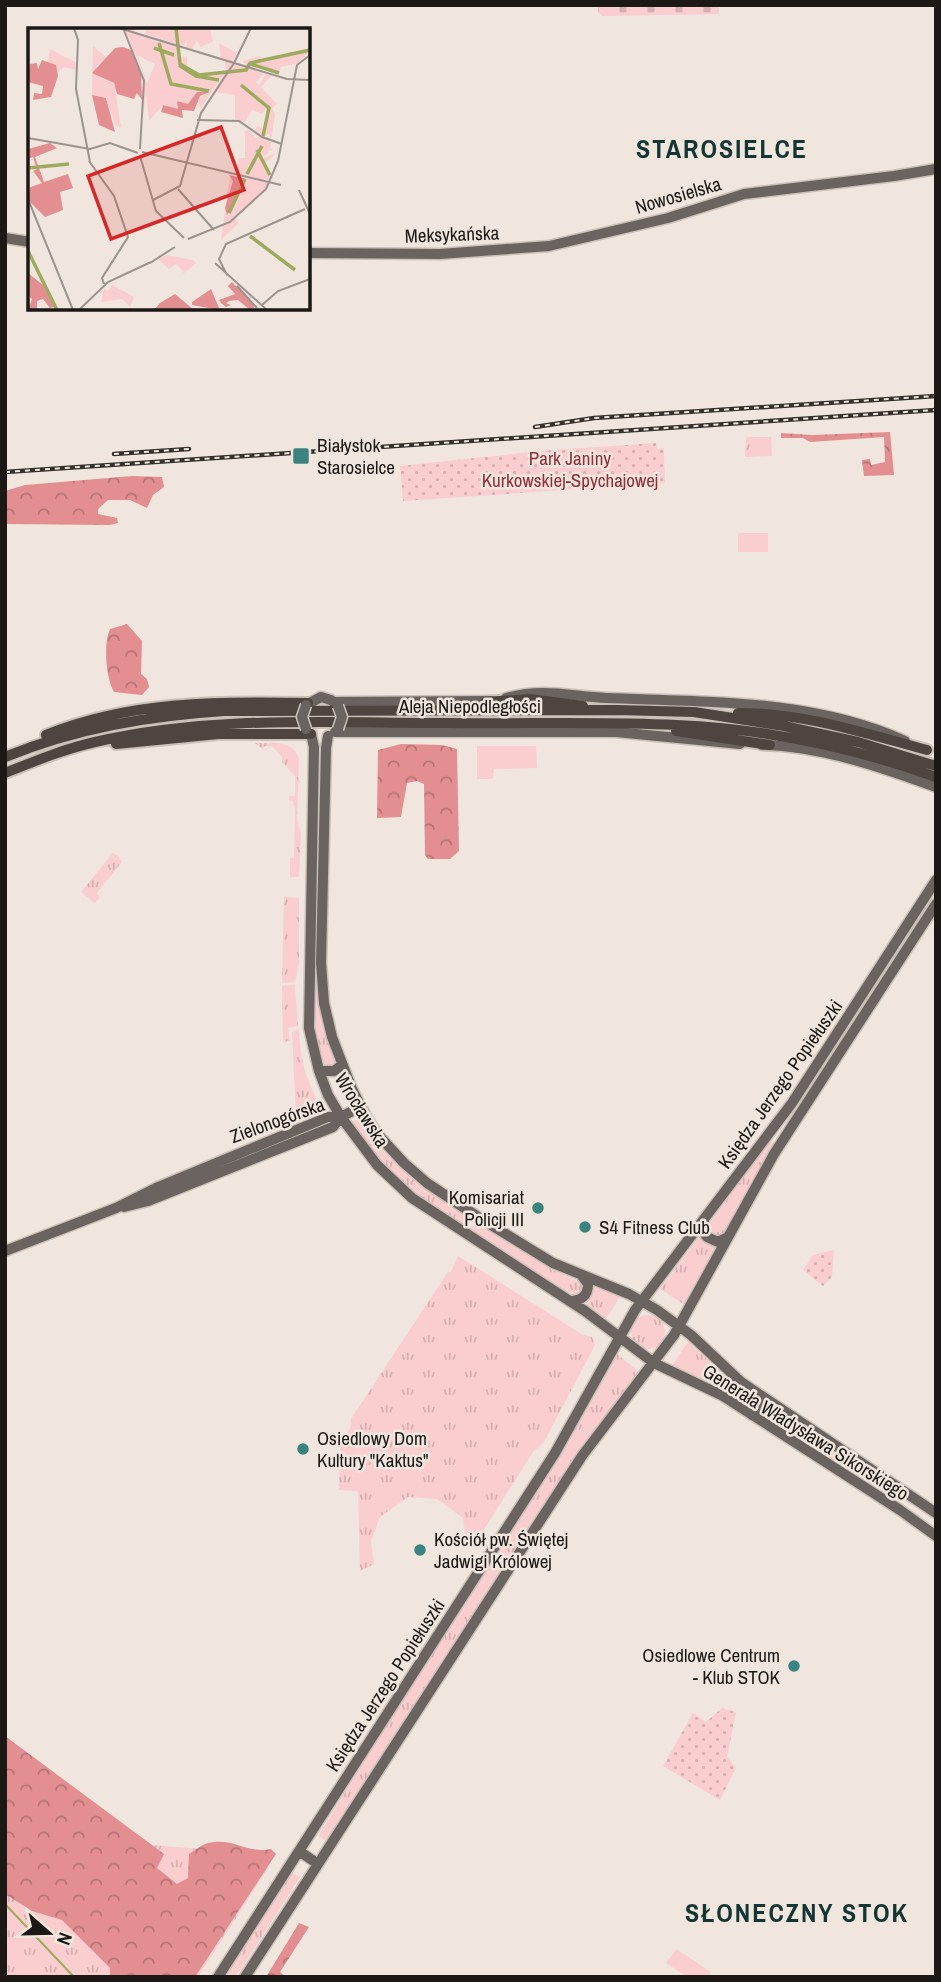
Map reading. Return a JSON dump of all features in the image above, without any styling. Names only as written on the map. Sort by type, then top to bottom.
[{"type":"main road","name":"Nowosielska","points":[[597,235],[668,218],[744,194],[908,175],[936,169]]},
{"type":"main road","name":"Meksykańska","points":[[310,253],[487,252],[549,246],[597,235]]},
{"type":"main road","points":[[5,238],[28,242]]},
{"type":"main road","points":[[485,702],[535,691],[593,697],[758,705],[816,714],[875,728],[932,752]]},
{"type":"main road","points":[[5,751],[67,726],[117,714],[207,703],[307,704],[321,697],[336,704],[550,700],[617,710]]},
{"type":"main road","points":[[307,704],[302,717],[308,732]]},
{"type":"main road","points":[[334,732],[342,717],[336,704]]},
{"type":"main road","name":"Aleja Niepodległości","points":[[5,757],[69,734],[117,723],[180,714],[223,711],[617,710],[694,712],[784,726],[858,742],[936,766]]},
{"type":"main road","points":[[694,712],[778,715],[932,752]]},
{"type":"main road","name":"Aleja Niepodległości","points":[[5,773],[38,759],[94,742],[179,727],[223,724],[676,724],[785,737],[856,752],[936,777]]},
{"type":"main road","points":[[614,724],[806,750],[865,764],[936,787]]},
{"type":"main road","points":[[5,773],[112,744],[219,734],[308,732],[319,737],[334,732],[616,732],[723,744],[770,745]]},
{"type":"main road","name":"Wrocławska","points":[[308,732],[314,747],[309,1028],[319,1071],[328,1095],[370,1158],[412,1198],[619,1337]]},
{"type":"main road","name":"Wrocławska","points":[[334,732],[326,748],[321,981],[327,1021],[360,1107],[381,1138],[427,1183],[553,1263],[642,1301]]},
{"type":"main road","name":"Księdza Jerzego Popiełuszki","points":[[218,1977],[555,1453],[642,1301],[792,1103],[936,880]]},
{"type":"main road","name":"Księdza Jerzego Popiełuszki","points":[[654,1363],[680,1326],[774,1154],[936,904]]},
{"type":"main road","points":[[319,1071],[334,1071],[342,1065]]},
{"type":"main road","points":[[792,1103],[800,1103],[802,1112]]},
{"type":"main road","name":"Zielonogórska","points":[[5,1251],[116,1208],[148,1201],[330,1128],[341,1117],[360,1107]]},
{"type":"main road","points":[[704,1221],[703,1232],[707,1237],[718,1242],[728,1237]]},
{"type":"main road","points":[[569,1301],[579,1300],[586,1293],[588,1284],[582,1275]]},
{"type":"main road","name":"Generała Władysława Sikorskiego","points":[[642,1301],[680,1326],[736,1377],[766,1400],[936,1513]]},
{"type":"main road","name":"Generała Władysława Sikorskiego","points":[[619,1337],[654,1363],[723,1396],[936,1536]]},
{"type":"main road","points":[[245,1977],[582,1456],[654,1363]]},
{"type":"main road","points":[[723,1396],[721,1389],[724,1381],[736,1377]]},
{"type":"main road","points":[[752,1415],[766,1400]]},
{"type":"main road","points":[[900,1510],[909,1493]]},
{"type":"main road","points":[[299,1851],[318,1864]]},
{"type":"green space","points":[[598,5],[719,5],[719,14],[602,16],[598,12]]},
{"type":"green space","points":[[890,432],[894,475],[864,476],[862,460],[870,459],[871,465],[885,462],[884,437],[810,442],[803,438],[781,438],[781,433],[812,435]]},
{"type":"green space","points":[[746,437],[771,437],[772,456],[745,457]]},
{"type":"green space","name":"Park Janiny Kurkowskiej-Spychajowej","points":[[656,443],[657,449],[664,448],[665,483],[403,501],[400,466],[551,450]]},
{"type":"green space","points":[[132,476],[162,477],[164,487],[153,495],[147,508],[130,500],[108,500],[98,509],[98,514],[117,518],[118,523],[5,524],[5,491],[25,485]]},
{"type":"green space","points":[[738,533],[768,533],[768,552],[738,552]]},
{"type":"green space","points":[[127,624],[142,641],[141,674],[147,679],[149,687],[142,695],[114,692],[109,679],[106,652],[110,629]]},
{"type":"green space","points":[[255,743],[286,745],[296,752],[299,758],[299,877],[290,877],[290,858],[294,858],[295,810],[289,796],[295,796],[295,776],[272,746],[262,749]]},
{"type":"green space","points":[[401,744],[442,745],[457,749],[459,851],[450,859],[428,859],[425,855],[424,784],[417,781],[407,783],[401,817],[377,818],[378,750]]},
{"type":"green space","points":[[477,746],[536,746],[537,768],[494,769],[493,779],[477,779]]},
{"type":"green space","points":[[113,853],[122,862],[99,890],[97,894],[100,897],[95,903],[81,892]]},
{"type":"green space","points":[[315,882],[319,882],[319,999],[337,1062],[335,1066],[326,1067],[322,1065],[313,1020]]},
{"type":"green space","points":[[936,886],[936,896],[803,1103],[800,1099]]},
{"type":"green space","points":[[284,897],[299,898],[299,964],[295,982],[282,983]]},
{"type":"green space","points":[[295,985],[298,1026],[288,1028],[290,1041],[283,1042],[282,986]]},
{"type":"green space","points":[[299,1029],[305,1069],[320,1106],[316,1113],[296,1119],[292,1032]]},
{"type":"green space","points":[[354,1120],[360,1121],[384,1152],[412,1177],[475,1220],[465,1221],[460,1226],[418,1199],[392,1177],[351,1124]]},
{"type":"green space","points":[[770,1141],[775,1145],[723,1235],[713,1235],[708,1231],[708,1226]]},
{"type":"green space","points":[[475,1225],[552,1270],[580,1282],[582,1291],[572,1294],[466,1230]]},
{"type":"green space","points":[[702,1233],[718,1243],[686,1306],[660,1289]]},
{"type":"green space","points":[[834,1250],[832,1277],[823,1286],[803,1270],[813,1255]]},
{"type":"green space","points":[[458,1256],[583,1335],[592,1337],[595,1345],[544,1442],[533,1452],[472,1548],[457,1543],[465,1531],[463,1518],[437,1499],[408,1497],[380,1517],[371,1541],[374,1564],[360,1571],[358,1491],[339,1490],[340,1449],[350,1428],[351,1419],[448,1272],[451,1272]]},
{"type":"green space","points":[[590,1286],[621,1295],[606,1319],[583,1301]]},
{"type":"green space","points":[[648,1315],[660,1320],[665,1332],[660,1344],[648,1349],[636,1344],[631,1332],[636,1320]]},
{"type":"green space","points":[[688,1342],[726,1377],[718,1388],[670,1368]]},
{"type":"green space","points":[[616,1353],[639,1372],[579,1449],[556,1489],[327,1841],[318,1836],[568,1444]]},
{"type":"green space","points":[[775,1410],[897,1489],[890,1499],[767,1420]]},
{"type":"green space","points":[[722,1708],[736,1712],[727,1757],[736,1768],[720,1800],[663,1766],[693,1713],[706,1722]]},
{"type":"green space","points":[[5,1736],[164,1854],[157,1868],[177,1884],[188,1878],[189,1854],[207,1844],[225,1842],[254,1849],[271,1849],[276,1854],[195,1977],[110,1977],[110,1968],[62,1920],[32,1911],[5,1894]]},
{"type":"green space","points":[[5,1740],[152,1845],[239,1852],[268,1868],[198,1977],[5,1977]]},
{"type":"green space","points":[[291,1872],[300,1877],[236,1977],[224,1977]]},
{"type":"green space","points":[[299,1923],[309,1927],[280,1972],[286,1977],[266,1977]]},
{"type":"green space","points":[[676,1949],[711,1972],[708,1977],[687,1977],[666,1963]]},
{"type":"waterway","points":[[5,1904],[74,1977]]},
{"type":"railway","points":[[535,427],[594,418],[936,396]]},
{"type":"railway","points":[[5,472],[936,410]]},
{"type":"railway","points":[[114,454],[189,449]]},
{"type":"place","name":"Białystok Starosielce","points":[[301,456]]},
{"type":"place","name":"Komisariat Policji III","points":[[538,1208]]},
{"type":"place","name":"S4 Fitness Club","points":[[585,1227]]},
{"type":"place","name":"Osiedlowy Dom Kultury \"Kaktus\"","points":[[303,1449]]},
{"type":"place","name":"Kościół pw. Świętej Jadwigi Królowej","points":[[420,1550]]},
{"type":"place","name":"Osiedlowe Centrum - Klub STOK","points":[[794,1666]]},
{"type":"district","name":"STAROSIELCE","points":[[722,149]]},
{"type":"district","name":"SŁONECZNY STOK","points":[[797,1913]]}]
